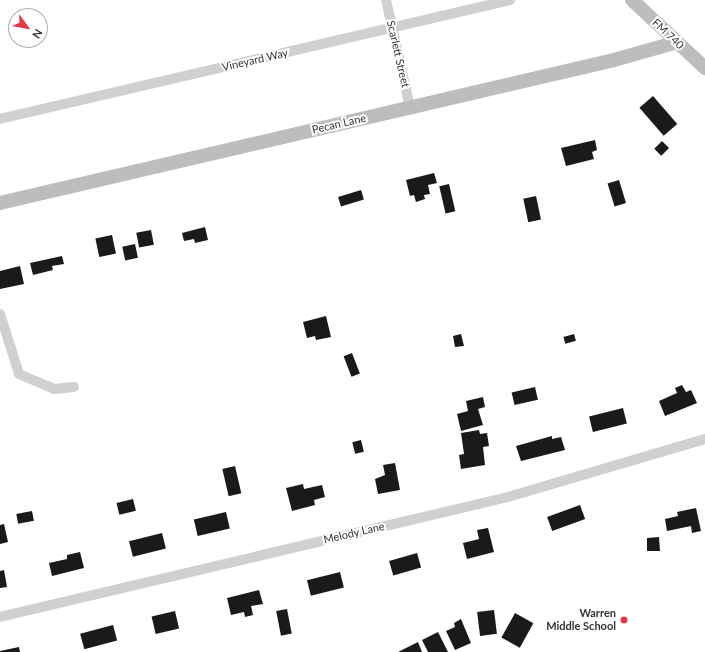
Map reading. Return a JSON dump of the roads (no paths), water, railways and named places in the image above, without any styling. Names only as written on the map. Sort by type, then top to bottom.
[{"type":"street","name":"Scarlett Street","points":[[386,0],[410,107]]},
{"type":"street","name":"Vineyard Way","points":[[0,119],[510,0]]},
{"type":"street","name":"FM 740","points":[[632,0],[705,68]]},
{"type":"street","name":"Pecan Lane","points":[[0,203],[614,60],[677,42]]},
{"type":"street","points":[[0,314],[19,374],[54,389],[74,387]]},
{"type":"street","name":"Melody Lane","points":[[0,617],[508,497],[705,439]]},
{"type":"place","name":"Warren Middle School","points":[[624,620]]}]
